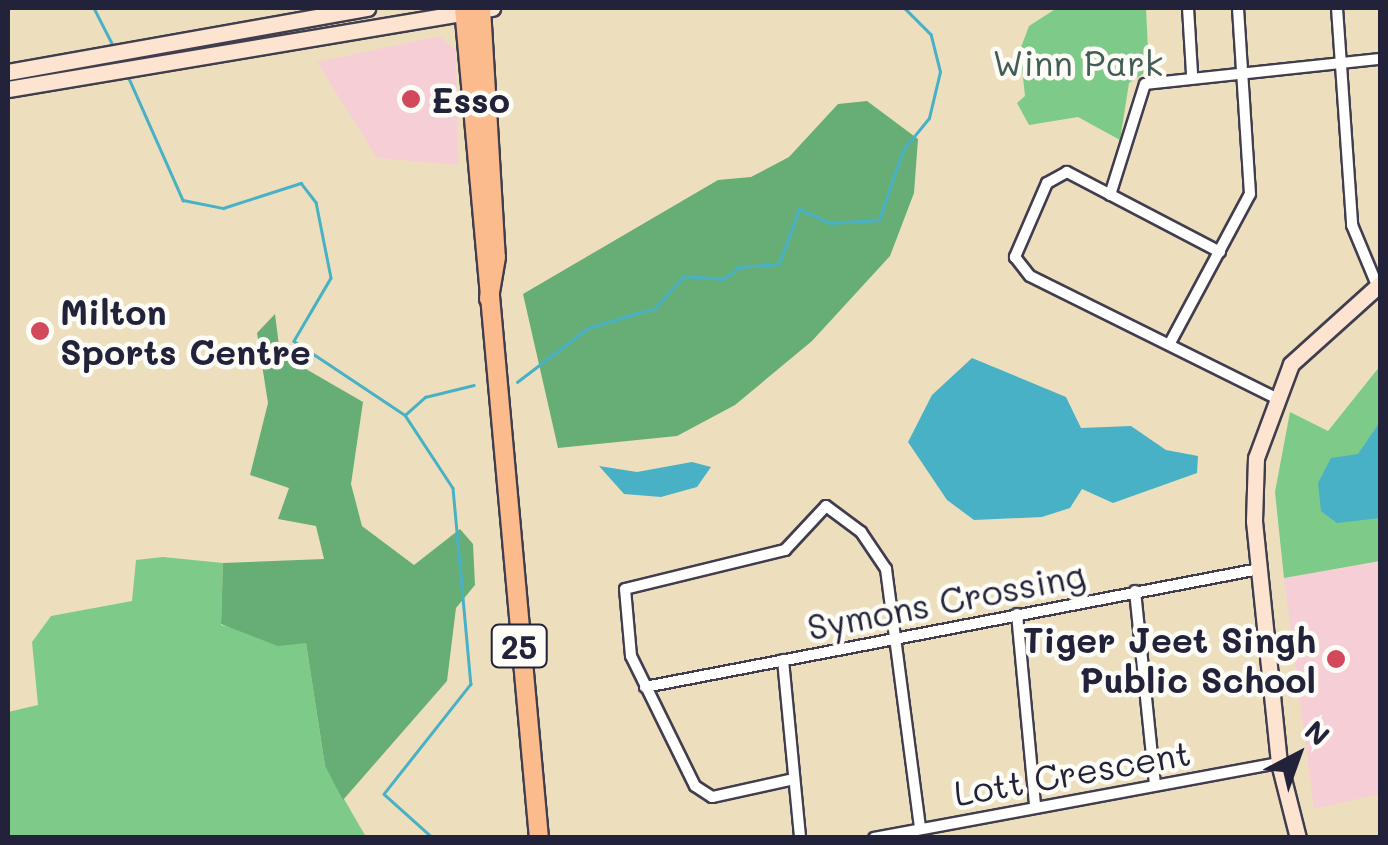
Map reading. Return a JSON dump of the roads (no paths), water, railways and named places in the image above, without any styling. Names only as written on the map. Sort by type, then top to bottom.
[{"type":"main road","points":[[8,72],[367,8]]},
{"type":"main road","points":[[8,89],[476,9]]},
{"type":"main road","name":"25","points":[[476,9],[489,298],[540,838]]},
{"type":"main road","points":[[1298,838],[1279,763],[1253,487],[1272,396],[1311,338],[1379,284]]},
{"type":"street","points":[[1188,8],[1192,74]]},
{"type":"street","points":[[1170,343],[1250,194],[1238,8]]},
{"type":"street","points":[[1338,8],[1352,225],[1379,284]]},
{"type":"street","points":[[1110,195],[1135,132],[1138,89],[1192,74],[1380,59]]},
{"type":"street","points":[[1220,252],[1067,172],[1053,177],[1016,248],[1017,265],[1272,396]]},
{"type":"street","points":[[794,779],[700,791],[631,656],[626,586],[785,550],[820,506],[861,532],[886,569],[901,635],[920,827]]},
{"type":"street","name":"Symons Crossing","points":[[645,687],[901,635],[1259,570]]},
{"type":"street","points":[[1135,591],[1156,786]]},
{"type":"street","points":[[1018,614],[1036,806]]},
{"type":"street","points":[[783,660],[800,838]]},
{"type":"street","name":"Lott Crescent","points":[[874,838],[1279,763]]},
{"type":"water","points":[[972,358],[1066,397],[1081,428],[1131,426],[1166,450],[1198,456],[1197,473],[1113,503],[1082,489],[1070,508],[1042,517],[974,520],[947,500],[908,442],[932,395]]},
{"type":"water","points":[[1380,422],[1380,518],[1337,523],[1321,511],[1318,483],[1331,458],[1358,454]]},
{"type":"water","points":[[692,462],[711,467],[697,487],[661,497],[624,494],[599,466],[637,472]]},
{"type":"waterway","points":[[94,8],[114,47]]},
{"type":"waterway","points":[[517,382],[588,328],[655,308],[684,276],[724,279],[739,267],[779,264],[799,209],[831,223],[879,220],[903,150],[929,118],[940,72],[931,35],[904,8]]},
{"type":"waterway","points":[[128,76],[183,200],[223,208],[301,183],[316,202],[331,278],[294,341],[405,415],[453,488],[471,684],[384,794],[433,838]]},
{"type":"waterway","points":[[405,415],[425,397],[474,385]]},
{"type":"place","name":"Esso","points":[[411,99]]},
{"type":"place","name":"Milton Sports Centre","points":[[40,331]]},
{"type":"place","name":"Tiger Jeet Singh Public School","points":[[1336,659]]},
{"type":"park label","name":"Winn Park","points":[[1078,62]]}]
